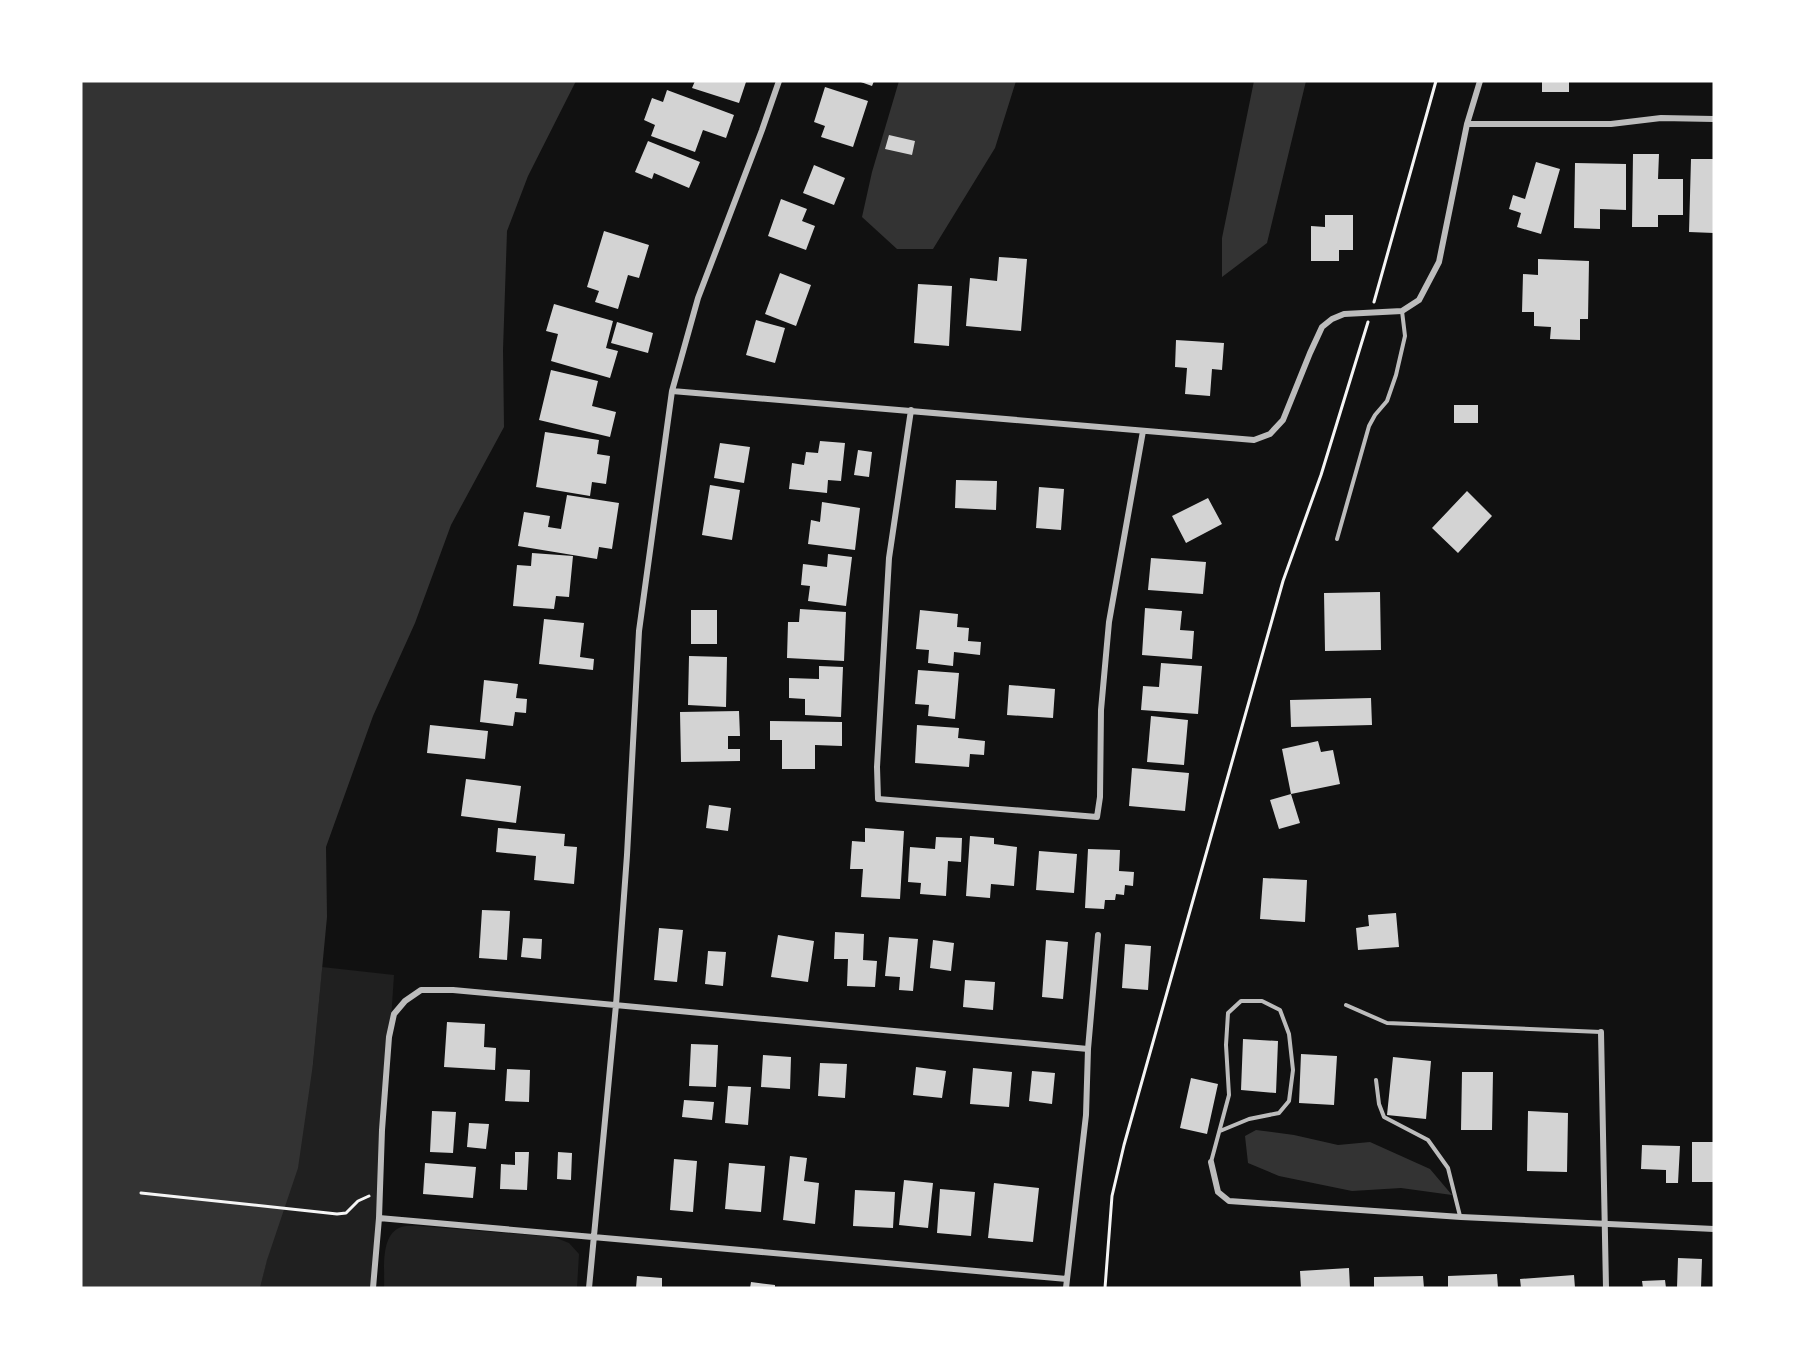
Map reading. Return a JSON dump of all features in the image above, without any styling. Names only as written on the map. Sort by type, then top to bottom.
[{"type":"street","points":[[590,1288],[616,1005],[639,631],[672,391],[698,298],[779,81]]},
{"type":"street","points":[[672,391],[1204,437],[1254,440],[1270,434],[1284,420],[1322,327],[1332,318],[1344,314],[1402,311],[1419,300],[1439,262],[1467,124],[1480,81]]},
{"type":"street","points":[[1467,124],[1611,124],[1661,118],[1714,119]]},
{"type":"street","points":[[911,410],[889,558],[877,767],[878,799],[1097,817],[1100,797],[1101,710],[1109,622],[1143,431]]},
{"type":"street","points":[[1066,1288],[1086,1115],[1098,935]]},
{"type":"street","points":[[373,1288],[389,1037],[394,1014],[405,1001],[421,990],[453,990],[1089,1049]]},
{"type":"street","points":[[1601,1032],[1606,1288]]},
{"type":"street","points":[[1211,1162],[1218,1192],[1229,1201],[1461,1217],[1714,1229]]},
{"type":"street","points":[[379,1218],[1067,1279]]},
{"type":"lane","points":[[1337,539],[1369,426],[1387,401],[1396,375],[1405,336],[1402,311]]},
{"type":"lane","points":[[1211,1162],[1229,1095],[1226,1046],[1228,1013],[1240,1002],[1262,1001],[1280,1010],[1289,1034],[1293,1070],[1289,1101],[1279,1113],[1249,1119],[1220,1131]]},
{"type":"lane","points":[[1346,1005],[1387,1023],[1601,1032]]},
{"type":"lane","points":[[1376,1080],[1379,1104],[1384,1117],[1428,1140],[1448,1168],[1461,1217]]},
{"type":"path","points":[[1105,1288],[1112,1196],[1124,1145],[1283,581],[1320,475],[1371,312],[1436,81]]},
{"type":"path","points":[[141,1193],[336,1214],[346,1213],[358,1201],[380,1194]]},
{"type":"shaded area","points":[[81,81],[576,81],[528,176],[507,231],[503,350],[504,427],[451,525],[415,623],[373,716],[326,847],[327,917],[313,1064],[298,1168],[260,1288],[81,1288]]},
{"type":"shaded area","points":[[899,81],[1016,81],[995,148],[933,249],[897,249],[862,217],[872,172]]},
{"type":"shaded area","points":[[1254,81],[1306,81],[1267,243],[1222,277],[1222,238]]},
{"type":"shaded area","points":[[322,967],[394,975],[373,1288],[260,1288],[313,1064]]},
{"type":"shaded area","points":[[1256,1130],[1294,1135],[1338,1145],[1370,1142],[1430,1169],[1452,1195],[1401,1188],[1352,1191],[1279,1176],[1248,1163],[1245,1136]]},
{"type":"shaded area","points":[[419,1226],[554,1237],[569,1243],[579,1254],[577,1288],[384,1288],[385,1255],[389,1239],[399,1228]]},
{"type":"building","points":[[695,81],[746,82],[739,103],[692,88]]},
{"type":"building","points":[[858,81],[874,81],[872,86]]},
{"type":"building","points":[[1542,81],[1569,81],[1569,92],[1542,92]]},
{"type":"building","points":[[825,87],[868,101],[853,147],[821,137],[825,126],[814,122]]},
{"type":"building","points":[[667,90],[734,115],[726,138],[703,130],[695,152],[651,136],[655,125],[644,120],[652,98],[663,102]]},
{"type":"building","points":[[889,135],[915,141],[912,155],[885,149]]},
{"type":"building","points":[[648,141],[700,162],[689,188],[654,173],[652,179],[635,172]]},
{"type":"building","points":[[1633,154],[1659,154],[1658,179],[1683,179],[1683,215],[1658,215],[1658,227],[1632,227]]},
{"type":"building","points":[[1691,159],[1714,159],[1714,233],[1689,232]]},
{"type":"building","points":[[1536,162],[1560,169],[1541,234],[1517,227],[1521,213],[1509,209],[1513,195],[1525,199]]},
{"type":"building","points":[[1575,163],[1626,164],[1626,210],[1600,209],[1600,229],[1574,228]]},
{"type":"building","points":[[814,165],[845,178],[834,205],[803,193]]},
{"type":"building","points":[[781,199],[807,209],[802,221],[815,226],[806,250],[768,236]]},
{"type":"building","points":[[1325,215],[1353,215],[1353,250],[1339,250],[1339,261],[1311,261],[1311,226],[1325,227]]},
{"type":"building","points":[[604,231],[649,245],[639,278],[628,275],[618,309],[595,302],[599,291],[587,287]]},
{"type":"building","points":[[999,257],[1027,259],[1021,331],[966,326],[970,278],[997,281]]},
{"type":"building","points":[[1538,259],[1589,261],[1588,319],[1580,319],[1580,340],[1550,339],[1551,327],[1534,326],[1534,312],[1522,312],[1523,274],[1538,275]]},
{"type":"building","points":[[780,273],[811,285],[796,326],[765,314]]},
{"type":"building","points":[[918,284],[952,286],[949,346],[914,343]]},
{"type":"building","points":[[554,304],[613,321],[606,348],[618,351],[610,378],[551,361],[558,334],[546,331]]},
{"type":"building","points":[[756,320],[785,328],[775,363],[746,355]]},
{"type":"building","points":[[617,322],[653,333],[648,353],[611,343]]},
{"type":"building","points":[[1176,340],[1224,343],[1222,370],[1212,369],[1210,396],[1185,394],[1187,368],[1175,367]]},
{"type":"building","points":[[551,370],[598,381],[592,406],[616,412],[610,437],[539,420]]},
{"type":"building","points":[[1454,405],[1478,405],[1478,423],[1454,423]]},
{"type":"building","points":[[545,432],[599,440],[597,454],[610,456],[606,484],[592,482],[590,496],[536,487]]},
{"type":"building","points":[[820,441],[845,443],[841,481],[828,480],[827,493],[789,489],[792,463],[804,465],[806,452],[818,453]]},
{"type":"building","points":[[720,443],[750,447],[744,483],[714,478]]},
{"type":"building","points":[[858,450],[872,452],[869,477],[854,475]]},
{"type":"building","points":[[956,480],[997,481],[996,510],[955,508]]},
{"type":"building","points":[[710,485],[740,490],[732,540],[702,535]]},
{"type":"building","points":[[1039,487],[1064,489],[1061,530],[1036,528]]},
{"type":"building","points":[[1467,491],[1492,516],[1458,553],[1432,528]]},
{"type":"building","points":[[567,495],[619,503],[612,549],[599,547],[597,559],[518,546],[524,512],[550,516],[548,527],[561,529]]},
{"type":"building","points":[[1208,498],[1222,524],[1186,543],[1172,516]]},
{"type":"building","points":[[822,502],[860,508],[855,550],[808,544],[811,520],[820,522]]},
{"type":"building","points":[[532,553],[573,556],[569,597],[556,596],[554,609],[513,606],[517,565],[531,566]]},
{"type":"building","points":[[828,554],[852,557],[846,606],[808,601],[810,586],[801,585],[803,564],[827,567]]},
{"type":"building","points":[[1151,558],[1206,562],[1203,594],[1148,590]]},
{"type":"building","points":[[1380,592],[1381,650],[1325,651],[1324,593]]},
{"type":"building","points":[[1145,608],[1182,611],[1180,630],[1194,631],[1192,659],[1142,655]]},
{"type":"building","points":[[800,609],[846,612],[844,661],[787,658],[788,622],[799,622]]},
{"type":"building","points":[[691,610],[717,610],[717,644],[691,644]]},
{"type":"building","points":[[920,610],[958,614],[957,627],[969,628],[968,641],[981,642],[980,655],[954,652],[953,666],[928,663],[929,650],[916,649]]},
{"type":"building","points":[[544,619],[584,623],[580,657],[594,659],[593,670],[539,664]]},
{"type":"building","points":[[689,656],[727,657],[726,707],[688,705]]},
{"type":"building","points":[[1161,663],[1202,666],[1198,714],[1141,710],[1143,686],[1159,687]]},
{"type":"building","points":[[819,666],[843,667],[841,717],[805,715],[805,699],[789,698],[789,678],[819,679]]},
{"type":"building","points":[[918,670],[959,673],[955,719],[928,716],[929,705],[915,704]]},
{"type":"building","points":[[484,680],[518,684],[516,698],[527,699],[526,713],[515,712],[513,726],[480,722]]},
{"type":"building","points":[[1009,685],[1055,689],[1053,718],[1007,715]]},
{"type":"building","points":[[1371,698],[1372,725],[1291,727],[1290,700]]},
{"type":"building","points":[[739,711],[740,736],[728,736],[728,749],[740,749],[740,761],[681,762],[680,712]]},
{"type":"building","points":[[1151,716],[1188,720],[1184,765],[1147,762]]},
{"type":"building","points":[[770,721],[842,722],[842,746],[815,745],[815,769],[782,769],[782,740],[770,740]]},
{"type":"building","points":[[430,725],[488,731],[485,759],[427,753]]},
{"type":"building","points":[[917,725],[959,728],[958,738],[985,741],[984,755],[970,754],[969,767],[915,763]]},
{"type":"building","points":[[1318,741],[1321,752],[1333,750],[1340,784],[1291,794],[1282,749]]},
{"type":"building","points":[[1132,768],[1189,773],[1185,811],[1129,806]]},
{"type":"building","points":[[466,779],[521,786],[516,823],[461,816]]},
{"type":"building","points":[[1291,794],[1300,823],[1279,829],[1270,800]]},
{"type":"building","points":[[709,805],[731,808],[728,831],[706,828]]},
{"type":"building","points":[[498,828],[565,834],[564,846],[577,847],[574,884],[534,880],[536,856],[496,852]]},
{"type":"building","points":[[865,828],[904,831],[900,899],[861,897],[863,869],[850,869],[852,841],[865,842]]},
{"type":"building","points":[[970,836],[994,838],[994,844],[1017,847],[1014,886],[991,884],[990,898],[966,896]]},
{"type":"building","points":[[936,837],[962,838],[961,862],[948,861],[946,896],[920,894],[921,883],[908,882],[910,847],[935,849]]},
{"type":"building","points":[[1088,849],[1120,850],[1119,871],[1134,872],[1133,886],[1125,885],[1124,895],[1116,894],[1115,900],[1105,900],[1104,909],[1085,908]]},
{"type":"building","points":[[1039,851],[1077,854],[1074,893],[1036,890]]},
{"type":"building","points":[[1263,878],[1307,880],[1305,922],[1260,919]]},
{"type":"building","points":[[482,910],[510,911],[507,960],[479,958]]},
{"type":"building","points":[[1396,913],[1399,947],[1358,950],[1356,928],[1369,926],[1368,915]]},
{"type":"building","points":[[659,928],[683,930],[677,982],[654,980]]},
{"type":"building","points":[[835,932],[864,934],[863,960],[877,961],[875,987],[847,986],[848,959],[834,959]]},
{"type":"building","points":[[778,935],[814,941],[808,982],[771,977]]},
{"type":"building","points":[[889,937],[918,939],[913,991],[899,990],[900,977],[885,976]]},
{"type":"building","points":[[523,938],[542,939],[541,959],[521,957]]},
{"type":"building","points":[[933,940],[954,943],[951,971],[930,968]]},
{"type":"building","points":[[1046,940],[1068,942],[1063,999],[1042,997]]},
{"type":"building","points":[[1125,944],[1151,946],[1148,990],[1122,988]]},
{"type":"building","points":[[708,951],[726,952],[723,986],[705,984]]},
{"type":"building","points":[[965,980],[995,982],[993,1010],[963,1007]]},
{"type":"building","points":[[447,1022],[485,1024],[484,1047],[496,1048],[495,1070],[444,1067]]},
{"type":"building","points":[[1243,1039],[1278,1041],[1276,1093],[1241,1090]]},
{"type":"building","points":[[691,1044],[718,1045],[716,1087],[689,1086]]},
{"type":"building","points":[[1301,1054],[1337,1056],[1334,1105],[1299,1103]]},
{"type":"building","points":[[763,1055],[791,1057],[790,1089],[761,1087]]},
{"type":"building","points":[[1393,1057],[1431,1061],[1426,1119],[1387,1115]]},
{"type":"building","points":[[820,1063],[847,1064],[845,1098],[818,1096]]},
{"type":"building","points":[[916,1067],[946,1071],[942,1098],[913,1095]]},
{"type":"building","points":[[973,1068],[1012,1072],[1009,1107],[970,1104]]},
{"type":"building","points":[[507,1069],[530,1070],[529,1102],[505,1101]]},
{"type":"building","points":[[1032,1071],[1055,1073],[1052,1104],[1029,1101]]},
{"type":"building","points":[[1462,1072],[1493,1072],[1492,1130],[1461,1130]]},
{"type":"building","points":[[1191,1078],[1218,1084],[1207,1134],[1180,1128]]},
{"type":"building","points":[[728,1086],[751,1087],[748,1125],[725,1123]]},
{"type":"building","points":[[684,1100],[714,1102],[712,1120],[682,1117]]},
{"type":"building","points":[[432,1111],[456,1112],[453,1153],[430,1152]]},
{"type":"building","points":[[1528,1111],[1568,1113],[1567,1172],[1527,1171]]},
{"type":"building","points":[[469,1123],[489,1124],[486,1149],[467,1147]]},
{"type":"building","points":[[1692,1142],[1714,1142],[1714,1182],[1692,1182]]},
{"type":"building","points":[[1642,1145],[1680,1146],[1678,1183],[1666,1183],[1666,1170],[1641,1169]]},
{"type":"building","points":[[515,1152],[529,1152],[527,1190],[500,1189],[501,1164],[515,1165]]},
{"type":"building","points":[[558,1152],[572,1153],[571,1180],[557,1179]]},
{"type":"building","points":[[790,1156],[807,1158],[804,1181],[819,1183],[815,1224],[783,1220]]},
{"type":"building","points":[[674,1159],[697,1161],[693,1212],[670,1210]]},
{"type":"building","points":[[425,1163],[476,1167],[473,1198],[423,1194]]},
{"type":"building","points":[[729,1163],[765,1166],[761,1212],[725,1209]]},
{"type":"building","points":[[904,1180],[933,1183],[928,1228],[899,1225]]},
{"type":"building","points":[[994,1183],[1039,1188],[1033,1242],[988,1238]]},
{"type":"building","points":[[940,1189],[975,1192],[971,1236],[937,1233]]},
{"type":"building","points":[[855,1190],[895,1192],[893,1228],[853,1226]]},
{"type":"building","points":[[1678,1258],[1702,1259],[1701,1288],[1677,1288]]},
{"type":"building","points":[[1349,1268],[1350,1288],[1301,1288],[1300,1271]]},
{"type":"building","points":[[1497,1274],[1498,1288],[1448,1288],[1448,1276]]},
{"type":"building","points":[[1574,1275],[1575,1288],[1521,1288],[1520,1279]]},
{"type":"building","points":[[637,1276],[662,1278],[662,1288],[636,1288]]},
{"type":"building","points":[[1423,1276],[1424,1288],[1374,1288],[1374,1277]]},
{"type":"building","points":[[1665,1280],[1666,1288],[1643,1288],[1642,1281]]},
{"type":"building","points":[[751,1282],[775,1285],[775,1288],[750,1288]]}]
